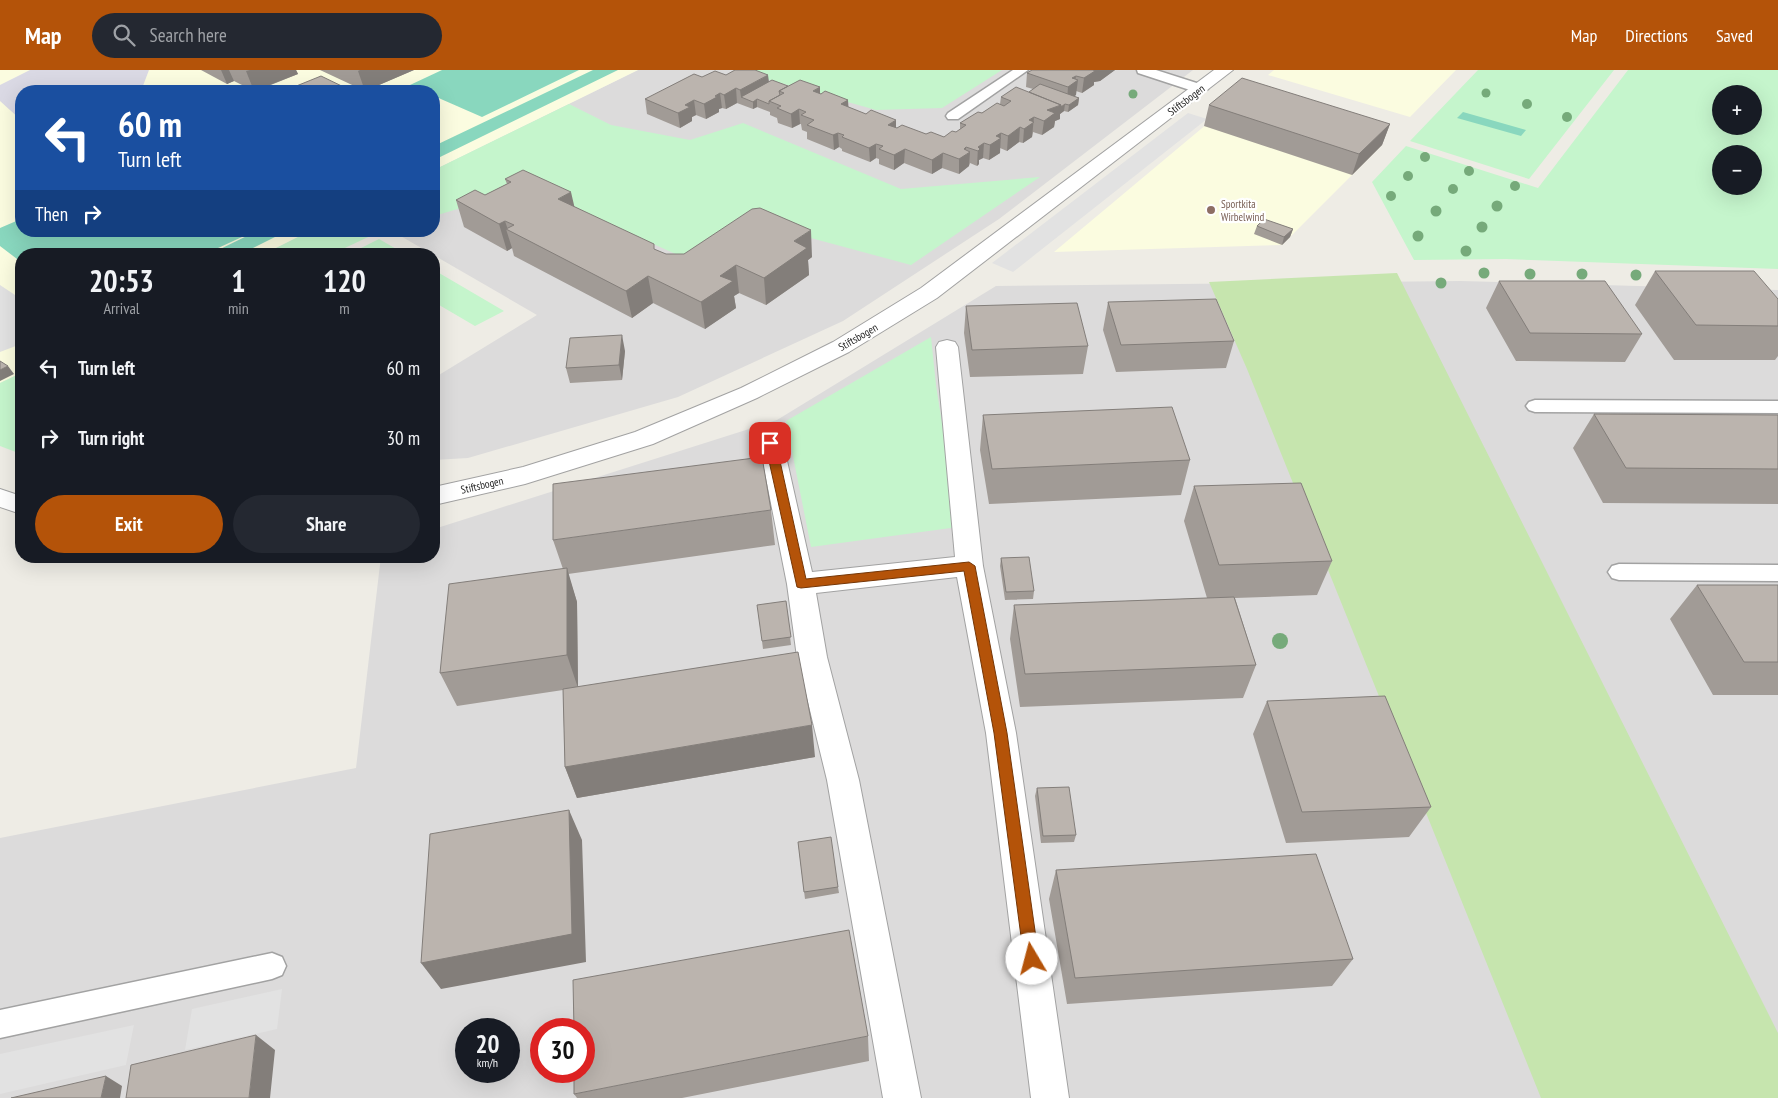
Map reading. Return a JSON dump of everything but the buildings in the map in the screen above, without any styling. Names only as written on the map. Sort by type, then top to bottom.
[{"type":"street","name":"Stiftsbogen","points":[[440,495],[525,475],[644,438],[749,393],[841,347],[920,299],[1225,70]]},
{"type":"street","points":[[947,347],[969,566],[1000,733],[1050,1098]]},
{"type":"street","points":[[770,443],[801,584],[812,657],[842,780],[902,1098]]},
{"type":"street","points":[[0,498],[15,503]]},
{"type":"street","points":[[801,584],[969,566]]},
{"type":"lane","points":[[953,116],[1022,70]]},
{"type":"lane","points":[[1142,70],[1201,89]]},
{"type":"lane","points":[[1536,406],[1778,407]]},
{"type":"lane","points":[[1619,572],[1778,572]]},
{"type":"lane","points":[[0,1024],[272,966]]},
{"type":"shaded area","points":[[0,70],[638,70],[440,167],[440,85],[15,85],[15,237],[298,237],[276,248],[15,248],[15,376],[0,383]]},
{"type":"shaded area","points":[[30,70],[149,70],[143,85],[15,85],[15,115],[0,101],[0,85]]},
{"type":"shaded area","points":[[638,70],[1193,70],[999,219],[843,321],[678,397],[468,458],[440,460],[440,374],[537,315],[440,259],[440,248],[421,248],[402,237],[440,237],[440,167]]},
{"type":"shaded area","points":[[1274,70],[1456,70],[1410,117],[1268,75]]},
{"type":"shaded area","name":"Sportkita Wirbelwind","points":[[1238,98],[1382,145],[1282,245],[1054,252]]},
{"type":"shaded area","points":[[1188,113],[1207,119],[1013,272],[992,263]]},
{"type":"shaded area","points":[[1461,281],[1778,290],[1778,1098],[0,1098],[0,838],[356,768],[380,563],[440,563],[440,527],[777,420],[996,286]]},
{"type":"shaded area","points":[[0,285],[15,295],[15,346],[0,352]]},
{"type":"shaded area","points":[[282,989],[277,1029],[185,1050],[192,1009]]},
{"type":"shaded area","points":[[134,1025],[126,1065],[0,1094],[0,1054]]},
{"type":"green space","points":[[442,70],[579,70],[482,117],[440,99],[440,85],[410,85]]},
{"type":"green space","points":[[593,70],[618,70],[440,157],[440,143]]},
{"type":"green space","points":[[735,70],[1002,70],[942,108],[876,110]]},
{"type":"green space","points":[[1478,70],[1614,70],[1529,179],[1410,141]]},
{"type":"green space","points":[[1628,70],[1778,70],[1778,269],[1506,259],[1414,260],[1372,182],[1406,146],[1538,188]]},
{"type":"green space","points":[[569,104],[611,125],[690,140],[743,123],[901,189],[1040,177],[911,265],[770,227],[680,256],[529,188],[440,214],[440,167]]},
{"type":"green space","points":[[1463,112],[1526,130],[1521,136],[1457,118]]},
{"type":"green space","points":[[15,222],[15,237],[242,237],[218,248],[15,248],[15,257],[0,246],[0,228]]},
{"type":"green space","points":[[245,237],[275,237],[253,248],[222,248]]},
{"type":"green space","points":[[298,237],[368,237],[345,248],[276,248]]},
{"type":"green space","points":[[379,239],[395,248],[361,248]]},
{"type":"green space","points":[[1397,273],[1778,1033],[1778,1098],[1541,1098],[1247,369],[1209,282]]},
{"type":"green space","points":[[440,274],[504,311],[475,326],[440,306]]},
{"type":"green space","points":[[931,337],[936,385],[958,527],[811,547],[786,421]]},
{"type":"green space","points":[[15,376],[15,452],[0,446],[0,383]]},
{"type":"place","name":"Sportkita Wirbelwind","points":[[1211,210]]},
{"type":"route","points":[[770,443],[801,584],[969,566],[1000,733],[1032,959]]}]
